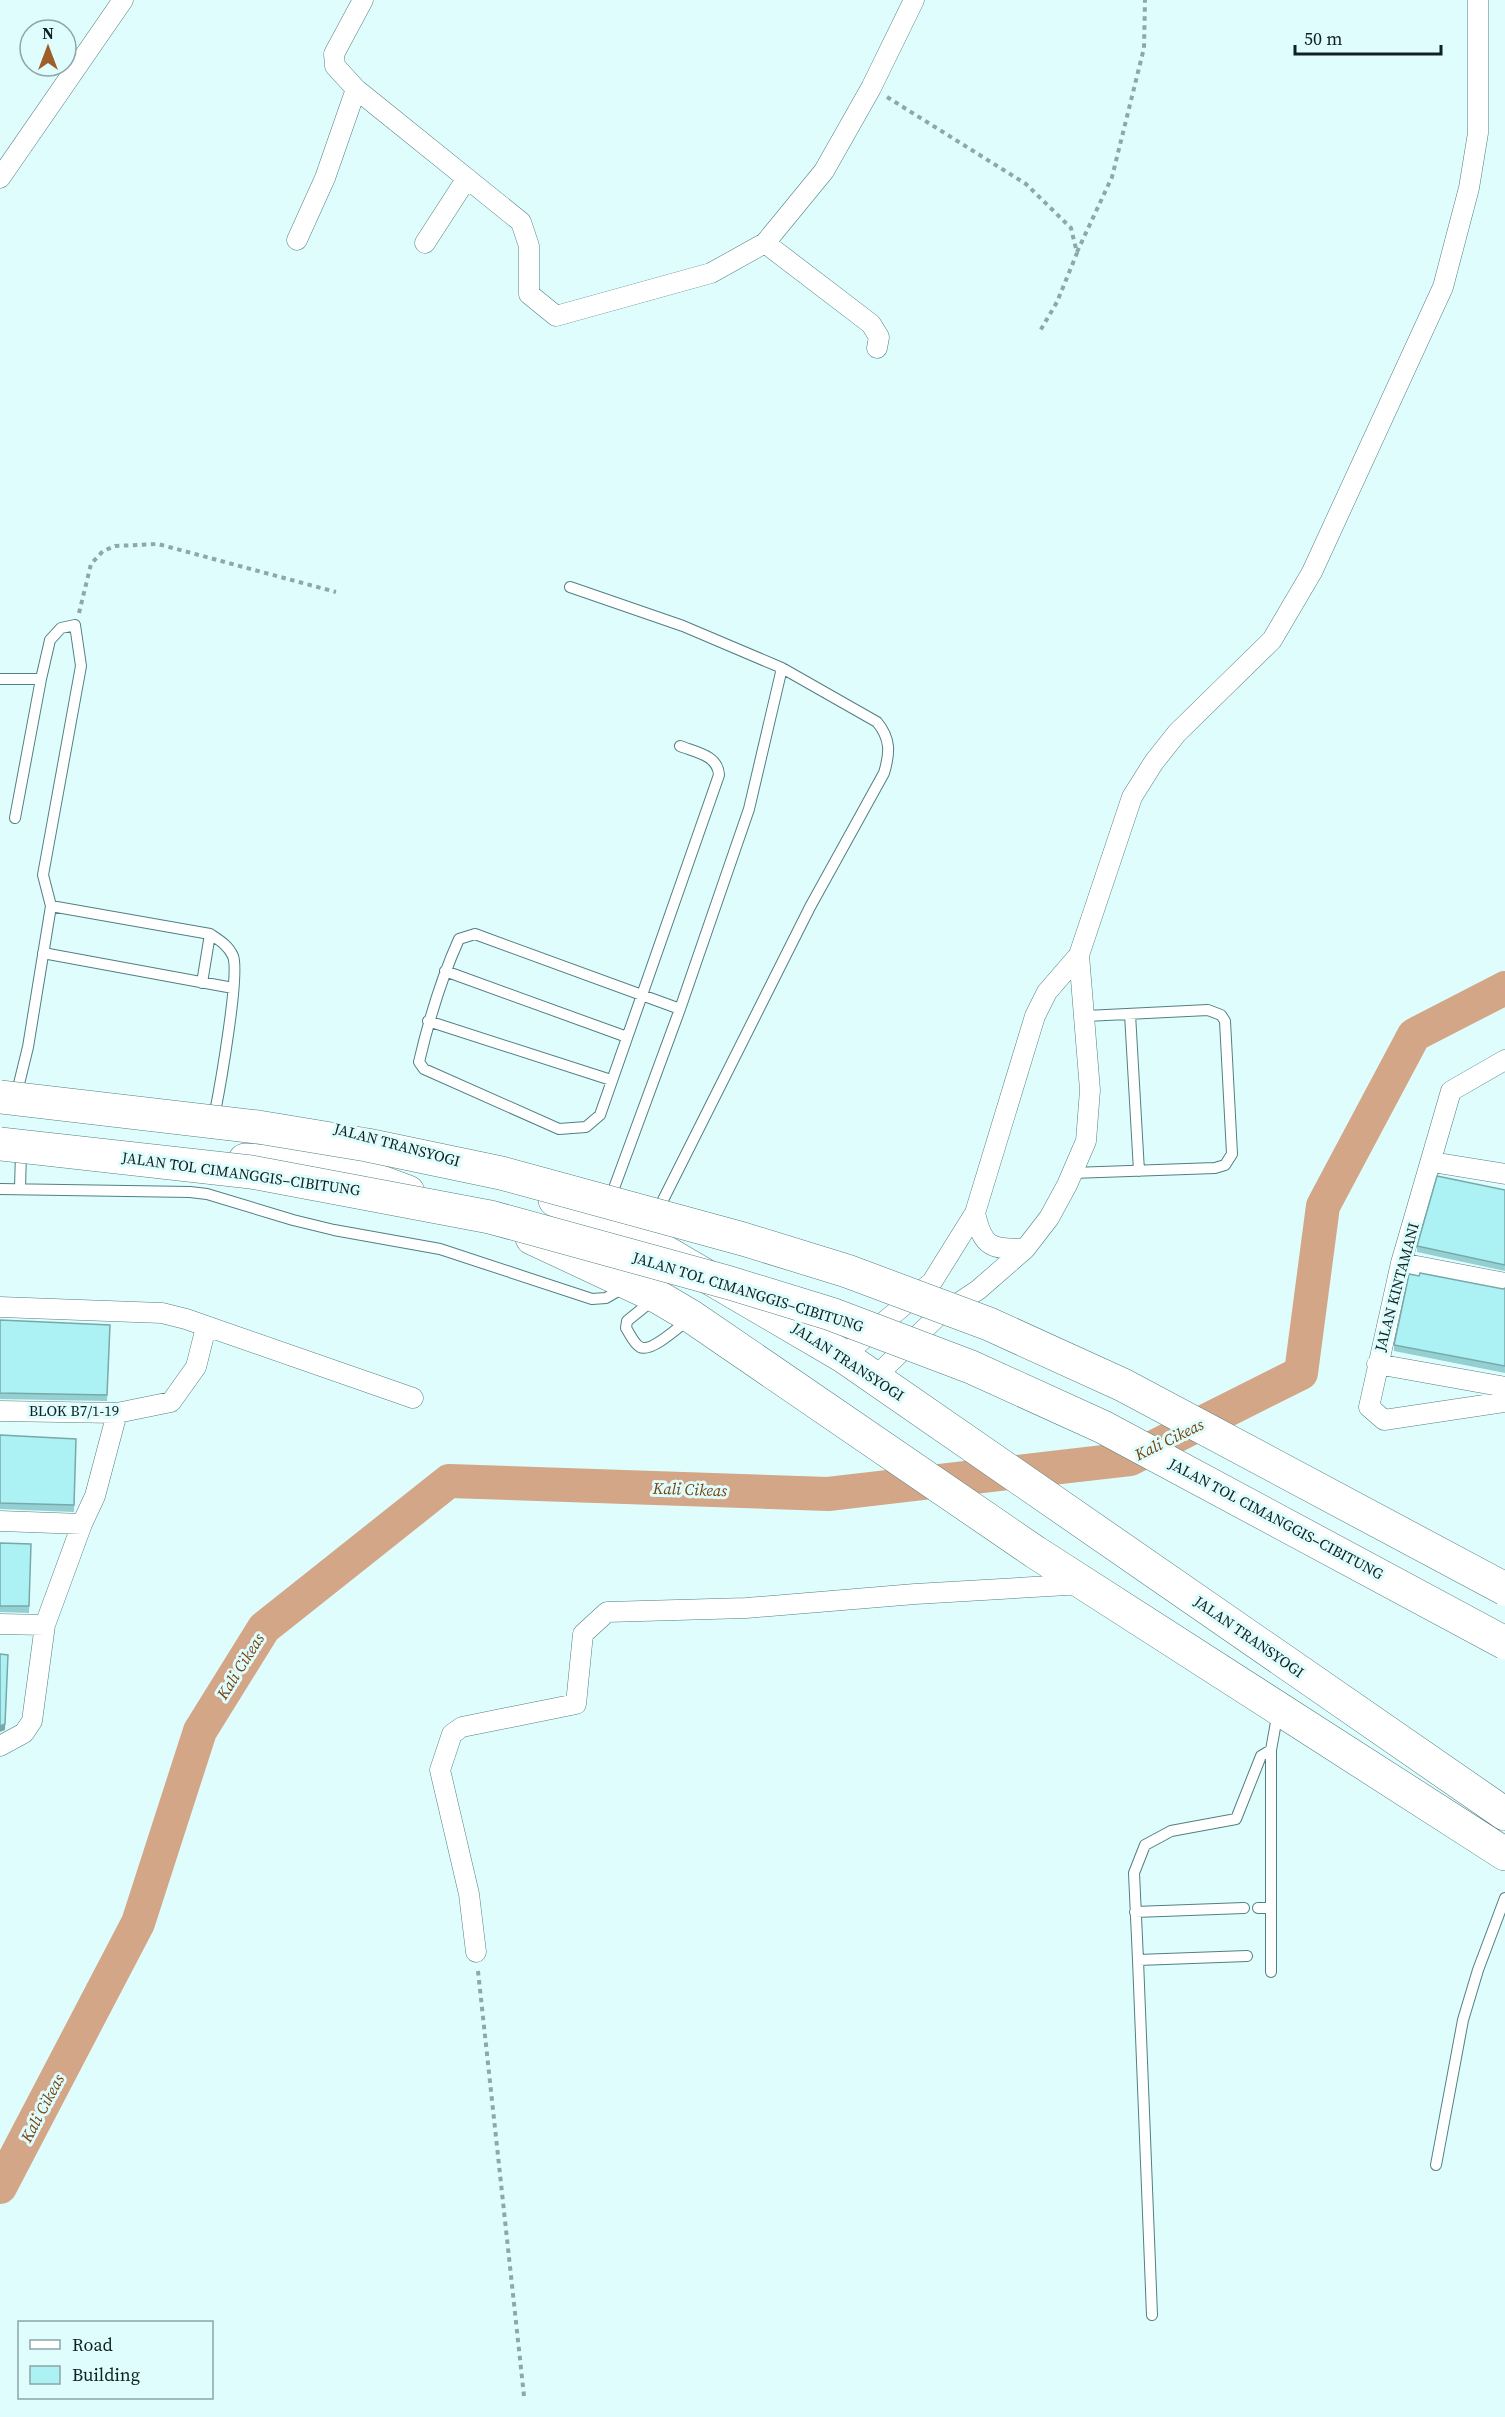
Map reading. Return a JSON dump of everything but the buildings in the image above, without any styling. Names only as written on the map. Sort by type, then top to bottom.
[{"type":"highway","name":"JALAN TRANSYOGI","points":[[5,1096],[215,1112],[319,1124],[440,1154],[602,1218],[643,1239],[843,1356],[1505,1814]]},
{"type":"highway","points":[[5,1096],[258,1127],[390,1150],[501,1173],[847,1270],[989,1324],[1124,1385],[1505,1589]]},
{"type":"highway","points":[[7,1148],[300,1163],[362,1175],[507,1227],[643,1290],[692,1317],[1035,1552],[1505,1854]]},
{"type":"highway","name":"JALAN TOL CIMANGGIS–CIBITUNG","points":[[7,1148],[251,1172],[468,1213],[730,1283],[831,1314],[971,1367],[1102,1427],[1505,1643]]},
{"type":"street","points":[[0,178],[123,0]]},
{"type":"street","points":[[363,0],[334,54],[335,66],[356,89],[521,222],[529,246],[529,294],[556,316],[711,273],[765,243],[824,171],[872,87],[914,0]]},
{"type":"street","points":[[843,1356],[932,1282],[975,1213],[1035,1016],[1047,992],[1079,955],[1132,797],[1154,762],[1178,733],[1272,640],[1312,572],[1443,287],[1469,188],[1478,133],[1478,0]]},
{"type":"street","points":[[297,240],[325,178],[356,89]]},
{"type":"street","points":[[425,243],[467,178]]},
{"type":"street","points":[[765,243],[872,324],[879,337],[877,348]]},
{"type":"street","points":[[886,1386],[937,1317],[978,1290],[1025,1249],[1049,1218],[1072,1173],[1086,1141],[1090,1090],[1086,1016],[1079,955]]},
{"type":"street","name":"JALAN KINTAMANI","points":[[1505,1060],[1451,1091],[1401,1263],[1369,1407],[1384,1420],[1505,1402]]},
{"type":"street","points":[[1432,1162],[1505,1174]]},
{"type":"street","points":[[975,1213],[980,1233],[987,1243],[999,1248],[1025,1249]]},
{"type":"street","points":[[1401,1263],[1505,1283]]},
{"type":"street","points":[[0,1307],[162,1313],[186,1319],[413,1398]]},
{"type":"street","name":"BLOK B7/1-19","points":[[0,1411],[117,1413],[171,1402],[196,1367],[206,1327]]},
{"type":"street","points":[[1377,1364],[1505,1387]]},
{"type":"street","points":[[0,1746],[24,1733],[32,1721],[45,1625],[82,1524],[95,1496],[117,1413]]},
{"type":"street","points":[[0,1521],[82,1524]]},
{"type":"street","points":[[476,1952],[469,1894],[440,1770],[452,1734],[462,1727],[576,1704],[583,1634],[607,1612],[737,1608],[1086,1584]]},
{"type":"street","points":[[0,1624],[45,1625]]},
{"type":"lane","points":[[570,587],[683,626],[782,668],[877,722],[885,731],[889,741],[889,757],[884,773],[810,908],[643,1239]]},
{"type":"lane","points":[[5,1096],[28,1047],[51,906],[44,875],[81,666],[75,625],[61,628],[50,639],[40,679],[15,818]]},
{"type":"lane","points":[[602,1218],[680,1009],[749,810],[782,668]]},
{"type":"lane","points":[[0,679],[40,679]]},
{"type":"lane","points":[[680,746],[713,760],[719,775],[642,994],[627,1037],[611,1080],[600,1115],[586,1127],[559,1129],[424,1069],[419,1062],[428,1021],[459,939],[475,934],[642,994],[680,1009]]},
{"type":"lane","points":[[51,906],[210,933],[228,947],[234,958],[233,988],[215,1112]]},
{"type":"lane","points":[[202,983],[210,933]]},
{"type":"lane","points":[[43,953],[233,988]]},
{"type":"lane","points":[[445,971],[627,1037]]},
{"type":"lane","points":[[1072,1173],[1215,1168],[1225,1165],[1232,1154],[1225,1021],[1221,1015],[1208,1010],[1086,1016]]},
{"type":"lane","points":[[1130,1014],[1139,1171]]},
{"type":"lane","points":[[428,1021],[611,1080]]},
{"type":"lane","points":[[7,1148],[20,1189]]},
{"type":"lane","points":[[0,1189],[199,1193],[324,1228],[440,1249],[592,1299],[606,1299],[620,1291],[643,1290],[627,1321],[626,1328],[638,1346],[645,1349],[655,1345],[692,1317]]},
{"type":"lane","points":[[1271,1972],[1271,1750],[1278,1709]]},
{"type":"lane","points":[[1152,2315],[1134,1873],[1145,1845],[1171,1831],[1236,1819],[1261,1756],[1271,1750]]},
{"type":"lane","points":[[1436,2165],[1463,2020],[1478,1970],[1505,1898]]},
{"type":"lane","points":[[1135,1912],[1244,1908]]},
{"type":"lane","points":[[1257,1908],[1271,1908]]},
{"type":"lane","points":[[1259,1955],[1271,1955]]},
{"type":"lane","points":[[1138,1960],[1247,1956]]},
{"type":"path","points":[[1040,331],[1057,302],[1112,177],[1144,48],[1145,0]]},
{"type":"path","points":[[872,87],[1026,184],[1071,228],[1077,253]]},
{"type":"path","points":[[75,625],[91,564],[103,551],[116,546],[158,544],[336,592]]},
{"type":"path","points":[[476,1952],[524,2396]]},
{"type":"waterway","name":"Kali Cikeas","points":[[0,2187],[138,1923],[200,1731],[264,1628],[449,1481],[828,1494],[1130,1459],[1301,1373],[1323,1206],[1414,1035],[1505,988]]}]
